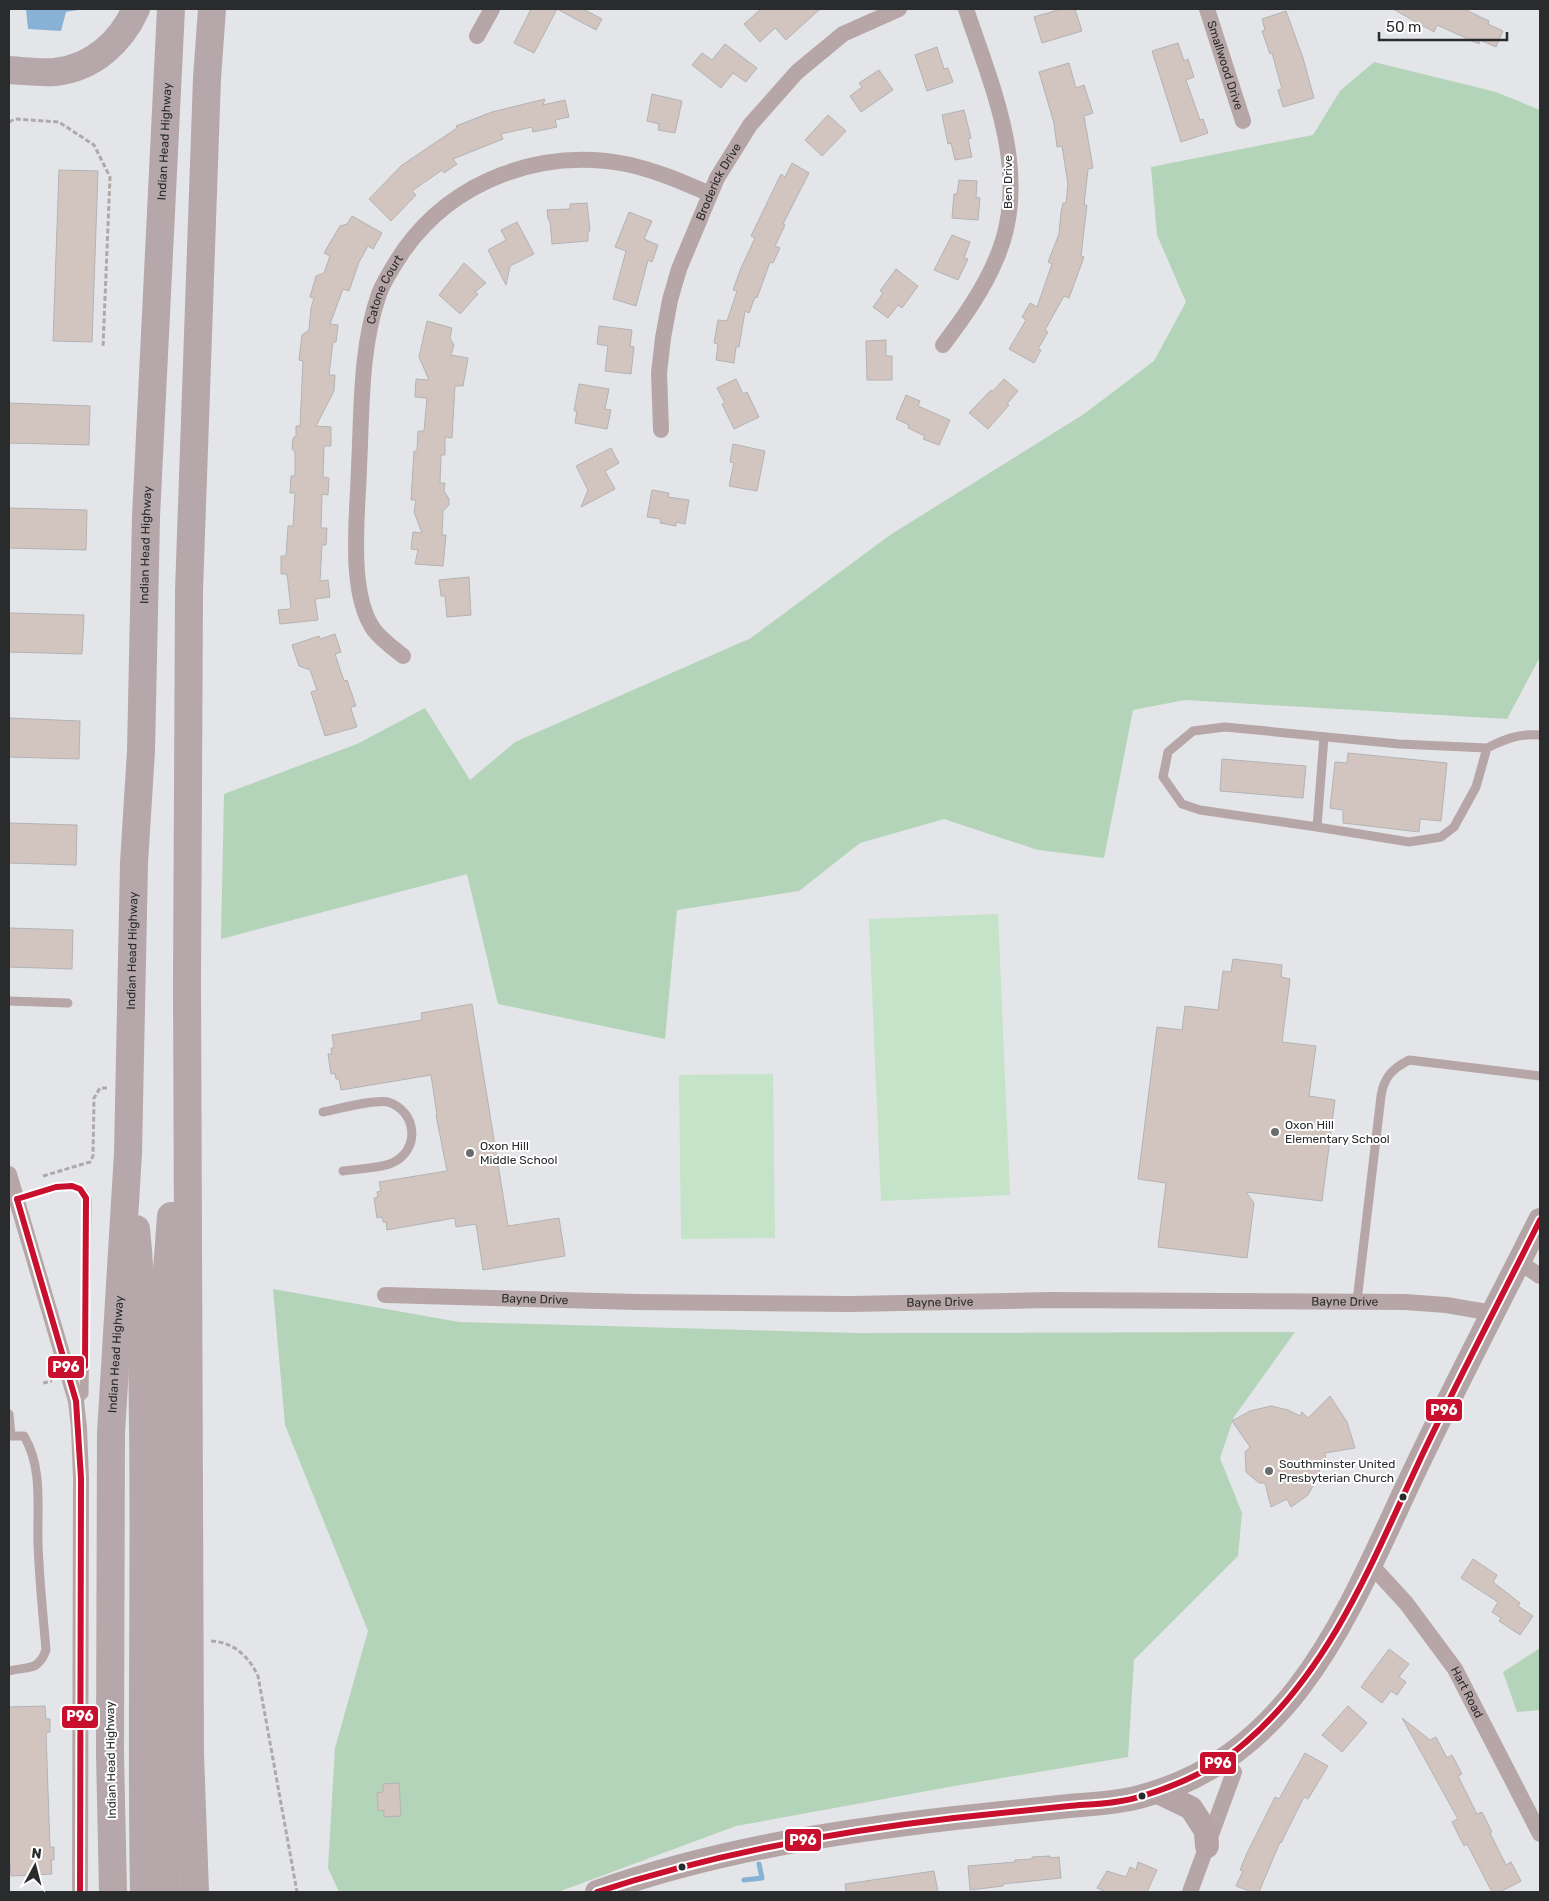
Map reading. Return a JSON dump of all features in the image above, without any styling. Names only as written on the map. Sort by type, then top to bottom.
[{"type":"highway","points":[[9,70],[53,72],[80,66],[92,60],[117,40],[136,9]]},
{"type":"highway","name":"Indian Head Highway","points":[[112,1892],[110,1754],[111,1433],[128,1153],[134,863],[140,751],[146,517],[170,9]]},
{"type":"highway","points":[[195,1892],[190,1754],[186,983],[190,581],[207,78],[212,9]]},
{"type":"highway","points":[[167,1892],[163,1496],[167,1280],[186,983]]},
{"type":"highway","points":[[128,1153],[140,1267],[144,1495],[142,1774],[144,1892]]},
{"type":"main road","points":[[597,1892],[658,1872],[767,1845],[952,1818],[1137,1798],[1158,1792],[1225,1761],[1280,1712],[1307,1679],[1346,1615],[1424,1450],[1540,1220]]},
{"type":"main road","points":[[1158,1792],[1191,1808],[1206,1831],[1207,1846]]},
{"type":"street","points":[[476,36],[492,9]]},
{"type":"street","name":"Broderick Drive","points":[[661,430],[660,372],[663,338],[670,300],[679,269],[710,194],[726,163],[750,125],[797,72],[843,34],[899,9]]},
{"type":"street","name":"Ben Drive","points":[[943,345],[986,281],[998,256],[1004,236],[1010,197],[1010,159],[1006,135],[966,9]]},
{"type":"street","name":"Smallwood Drive","points":[[1207,9],[1243,121]]},
{"type":"street","name":"Catone Court","points":[[403,656],[374,630],[365,612],[358,583],[357,540],[366,346],[379,293],[397,261],[422,227],[458,196],[486,181],[534,165],[571,160],[624,164],[666,176],[710,194]]},
{"type":"street","points":[[9,1174],[76,1401],[79,1428],[81,1478],[80,1892]]},
{"type":"street","points":[[1519,1262],[1540,1276]]},
{"type":"street","name":"Bayne Drive","points":[[385,1295],[626,1302],[850,1304],[1050,1300],[1357,1301],[1446,1305],[1493,1314]]},
{"type":"street","name":"Hart Road","points":[[1371,1565],[1406,1603],[1455,1670],[1540,1834]]},
{"type":"street","points":[[1190,1892],[1234,1772],[1225,1761]]},
{"type":"lane","points":[[1487,748],[1476,787],[1454,827],[1440,836],[1409,842],[1317,826],[1200,810],[1182,804],[1163,777],[1168,752],[1193,731],[1225,726],[1398,744],[1487,748],[1506,739],[1527,734],[1540,736]]},
{"type":"lane","points":[[1317,826],[1324,737]]},
{"type":"lane","points":[[9,1001],[68,1003]]},
{"type":"lane","points":[[1357,1301],[1381,1096],[1383,1084],[1390,1073],[1396,1067],[1409,1060],[1540,1076]]},
{"type":"lane","points":[[324,1112],[374,1102],[388,1102],[402,1110],[411,1123],[413,1142],[404,1155],[392,1163],[343,1171]]},
{"type":"lane","points":[[17,1200],[62,1186],[72,1186],[83,1191],[88,1200],[87,1338],[84,1394],[76,1401]]},
{"type":"lane","points":[[9,1414],[10,1436],[24,1436],[31,1446],[39,1491],[38,1542],[46,1650],[42,1661],[34,1668],[9,1672]]},
{"type":"path","points":[[9,122],[15,120],[59,122],[94,145],[110,176],[103,347]]},
{"type":"path","points":[[34,1178],[90,1162],[93,1156],[94,1098],[96,1093],[100,1088],[129,1088]]},
{"type":"path","points":[[43,1384],[52,1381]]},
{"type":"path","points":[[189,1641],[221,1641],[236,1648],[252,1665],[258,1676],[297,1892]]},
{"type":"green space","points":[[1374,62],[1496,92],[1540,110],[1540,657],[1507,719],[1185,700],[1133,710],[1104,858],[1038,850],[944,819],[860,843],[799,891],[677,910],[665,1039],[498,1004],[467,874],[221,939],[224,794],[357,744],[425,708],[470,780],[515,742],[751,638],[890,535],[1084,414],[1154,361],[1186,302],[1157,235],[1151,167],[1313,135],[1340,91]]},
{"type":"green space","points":[[998,914],[1010,1195],[881,1201],[869,919]]},
{"type":"green space","points":[[773,1074],[775,1238],[681,1239],[679,1075]]},
{"type":"green space","points":[[273,1289],[459,1322],[856,1333],[1295,1332],[1234,1417],[1220,1458],[1242,1513],[1238,1556],[1134,1660],[1128,1757],[960,1785],[736,1826],[558,1892],[339,1892],[328,1868],[335,1748],[368,1631],[285,1425]]},
{"type":"green space","points":[[1540,1648],[1540,1710],[1517,1712],[1503,1672]]},
{"type":"water","points":[[26,9],[84,9],[66,12],[61,31],[28,29]]},
{"type":"building","points":[[531,9],[557,9],[534,53],[514,43]]},
{"type":"building","points":[[557,9],[583,9],[602,19],[596,30]]},
{"type":"building","points":[[761,9],[820,9],[786,40],[775,28],[760,42],[744,24]]},
{"type":"building","points":[[1061,9],[1075,9],[1082,31],[1042,43],[1034,17]]},
{"type":"building","points":[[1393,9],[1464,9],[1489,21],[1488,24],[1503,31],[1496,47],[1480,40],[1479,44],[1437,25],[1434,32]]},
{"type":"building","points":[[1286,11],[1303,58],[1314,98],[1283,107],[1278,90],[1282,89],[1272,53],[1270,54],[1262,31],[1265,30],[1262,19]]},
{"type":"building","points":[[1178,43],[1184,61],[1188,59],[1194,77],[1186,80],[1200,120],[1203,119],[1208,133],[1181,142],[1152,51]]},
{"type":"building","points":[[725,44],[757,68],[746,82],[733,73],[721,88],[692,65],[702,53],[712,60]]},
{"type":"building","points":[[937,47],[944,69],[948,68],[953,82],[927,91],[915,55]]},
{"type":"building","points":[[1069,63],[1076,88],[1084,85],[1093,113],[1084,116],[1093,168],[1088,169],[1084,205],[1087,205],[1081,256],[1084,257],[1069,298],[1064,296],[1045,330],[1048,332],[1038,349],[1041,350],[1034,363],[1009,349],[1026,320],[1022,317],[1030,303],[1037,307],[1052,264],[1048,262],[1059,234],[1061,212],[1063,203],[1066,203],[1068,184],[1062,146],[1057,147],[1054,123],[1039,72]]},
{"type":"building","points":[[879,70],[893,90],[861,112],[850,96],[862,87],[859,83]]},
{"type":"building","points":[[652,94],[682,101],[675,133],[658,130],[659,124],[647,121]]},
{"type":"building","points":[[545,99],[543,105],[565,100],[569,117],[555,120],[557,127],[533,132],[532,127],[501,134],[503,139],[453,159],[457,164],[444,173],[442,170],[412,191],[416,195],[391,221],[369,199],[402,165],[457,128],[456,126],[492,112]]},
{"type":"building","points":[[964,110],[971,138],[968,139],[972,157],[955,160],[951,143],[948,144],[942,115]]},
{"type":"building","points":[[828,115],[846,131],[822,156],[805,140]]},
{"type":"building","points":[[792,163],[809,173],[783,224],[785,225],[775,246],[780,248],[773,263],[770,262],[757,298],[755,297],[749,313],[745,311],[739,347],[736,347],[734,363],[716,360],[718,344],[714,343],[718,320],[727,321],[737,291],[733,290],[755,238],[751,236],[781,174],[785,177]]},
{"type":"building","points":[[59,170],[98,171],[92,342],[53,341]]},
{"type":"building","points":[[959,180],[977,181],[976,197],[980,198],[978,220],[952,218],[954,194],[957,194]]},
{"type":"building","points":[[587,203],[590,231],[588,231],[588,241],[552,244],[547,210],[570,209],[570,204]]},
{"type":"building","points":[[629,212],[652,221],[644,239],[658,245],[652,262],[648,260],[636,306],[613,299],[626,251],[615,247]]},
{"type":"building","points":[[352,216],[382,233],[373,249],[368,246],[359,262],[349,291],[343,289],[330,324],[338,325],[336,342],[333,342],[329,375],[335,375],[334,391],[316,426],[331,427],[331,446],[324,446],[323,477],[329,478],[328,495],[322,494],[321,528],[327,528],[326,545],[322,545],[320,581],[328,580],[330,597],[315,599],[318,620],[280,624],[278,610],[291,609],[287,574],[281,574],[281,556],[286,556],[288,526],[293,526],[295,493],[290,493],[291,476],[295,476],[295,452],[292,449],[293,438],[296,436],[296,426],[300,426],[303,361],[299,360],[302,335],[309,330],[314,298],[310,297],[316,276],[324,273],[330,256],[324,253],[340,226],[347,224]]},
{"type":"building","points":[[517,222],[534,254],[510,266],[506,285],[488,250],[506,240],[501,230]]},
{"type":"building","points":[[952,235],[970,242],[964,258],[968,259],[958,280],[934,270]]},
{"type":"building","points":[[464,263],[486,283],[475,292],[478,294],[460,314],[439,295]]},
{"type":"building","points":[[896,269],[918,286],[902,308],[898,305],[888,318],[873,307],[883,293],[880,291]]},
{"type":"building","points":[[427,321],[452,328],[450,338],[454,345],[451,355],[468,358],[463,386],[455,386],[452,438],[445,437],[445,455],[441,455],[440,483],[445,483],[444,491],[449,499],[449,505],[443,511],[442,535],[446,535],[443,566],[415,564],[418,550],[411,549],[413,532],[422,533],[414,512],[416,500],[411,500],[414,451],[417,451],[418,431],[424,431],[427,398],[415,397],[416,379],[429,380],[419,357]]},
{"type":"building","points":[[599,326],[632,330],[630,346],[634,347],[631,374],[605,371],[608,346],[597,344]]},
{"type":"building","points":[[886,340],[886,356],[892,356],[892,380],[867,380],[866,341]]},
{"type":"building","points":[[736,379],[743,394],[747,392],[759,417],[734,429],[722,404],[725,403],[717,388]]},
{"type":"building","points":[[1004,379],[1018,391],[1007,404],[1009,405],[988,429],[969,413]]},
{"type":"building","points":[[579,384],[609,389],[605,409],[611,410],[607,429],[575,423],[577,411],[574,411]]},
{"type":"building","points":[[906,395],[920,401],[918,406],[950,420],[939,445],[923,439],[925,436],[908,428],[909,425],[896,419]]},
{"type":"building","points":[[9,403],[90,406],[89,445],[9,443]]},
{"type":"building","points":[[733,444],[765,451],[757,491],[729,486],[734,463],[730,462]]},
{"type":"building","points":[[611,448],[619,463],[605,471],[615,489],[581,507],[588,490],[576,466]]},
{"type":"building","points":[[652,490],[669,493],[668,497],[689,500],[685,524],[676,522],[676,526],[660,523],[661,519],[647,517]]},
{"type":"building","points":[[9,508],[87,510],[86,550],[9,548]]},
{"type":"building","points":[[469,577],[471,615],[447,617],[445,596],[441,596],[439,580]]},
{"type":"building","points":[[9,613],[84,615],[82,654],[9,652]]},
{"type":"building","points":[[335,634],[341,652],[335,654],[344,681],[347,680],[356,706],[351,707],[351,709],[357,727],[325,736],[311,692],[317,690],[310,670],[299,666],[292,645],[319,636],[320,639]]},
{"type":"building","points":[[9,718],[80,721],[79,759],[9,757]]},
{"type":"building","points":[[1348,753],[1447,763],[1441,821],[1420,819],[1419,832],[1343,823],[1343,810],[1330,808],[1335,762],[1347,763]]},
{"type":"building","points":[[1222,759],[1306,766],[1303,798],[1220,791]]},
{"type":"building","points":[[9,823],[77,825],[76,865],[9,863]]},
{"type":"building","points":[[9,928],[73,930],[72,969],[9,967]]},
{"type":"building","points":[[1233,959],[1282,965],[1281,977],[1290,979],[1282,1042],[1316,1046],[1309,1096],[1335,1100],[1322,1201],[1246,1192],[1254,1203],[1247,1258],[1158,1247],[1166,1183],[1138,1179],[1157,1027],[1182,1030],[1185,1006],[1218,1010],[1223,971],[1231,972]]},
{"type":"building","name":"Oxon Hill Middle School","points":[[472,1004],[508,1226],[559,1218],[565,1256],[483,1270],[476,1224],[456,1227],[455,1218],[387,1230],[386,1222],[383,1222],[382,1217],[377,1218],[374,1198],[378,1197],[377,1192],[381,1191],[379,1182],[447,1171],[436,1115],[431,1075],[341,1090],[339,1079],[336,1079],[335,1073],[331,1074],[328,1054],[332,1054],[331,1048],[334,1048],[332,1035],[422,1020],[421,1013]]},
{"type":"building","points":[[1330,1396],[1347,1422],[1355,1448],[1325,1453],[1326,1465],[1321,1464],[1318,1476],[1308,1495],[1291,1507],[1287,1499],[1271,1507],[1265,1483],[1259,1483],[1246,1472],[1245,1452],[1250,1447],[1232,1421],[1250,1411],[1271,1406],[1288,1410],[1300,1416],[1302,1412],[1308,1418]]},
{"type":"building","points":[[1473,1559],[1497,1575],[1493,1582],[1520,1603],[1518,1606],[1533,1616],[1520,1635],[1499,1621],[1501,1618],[1492,1612],[1498,1602],[1461,1578]]},
{"type":"building","points":[[1389,1649],[1409,1664],[1399,1677],[1406,1682],[1397,1695],[1391,1691],[1382,1703],[1361,1687]]},
{"type":"building","points":[[45,1706],[46,1719],[50,1719],[50,1732],[46,1733],[50,1847],[54,1847],[54,1860],[51,1860],[52,1874],[11,1876],[9,1862],[9,1707]]},
{"type":"building","points":[[1348,1706],[1367,1723],[1342,1752],[1322,1735]]},
{"type":"building","points":[[1402,1718],[1430,1740],[1436,1737],[1447,1758],[1452,1755],[1462,1774],[1458,1776],[1477,1814],[1482,1812],[1506,1865],[1511,1862],[1521,1881],[1500,1892],[1492,1892],[1467,1844],[1464,1846],[1452,1822],[1458,1819]]},
{"type":"building","points":[[1305,1753],[1328,1766],[1308,1799],[1304,1797],[1280,1842],[1259,1892],[1252,1892],[1236,1886],[1243,1871],[1240,1870],[1247,1853],[1275,1797],[1279,1799]]},
{"type":"building","points":[[399,1783],[401,1816],[384,1817],[384,1810],[378,1811],[377,1793],[383,1792],[383,1784]]},
{"type":"building","points":[[1050,1856],[1050,1858],[1059,1857],[1061,1878],[1003,1884],[1003,1886],[970,1890],[968,1866],[1015,1862],[1015,1860],[1032,1859],[1032,1857]]},
{"type":"building","points":[[1138,1862],[1157,1870],[1147,1892],[1106,1892],[1097,1888],[1107,1871],[1126,1877],[1130,1867],[1136,1870]]},
{"type":"building","points":[[934,1871],[938,1892],[846,1892],[845,1884]]},
{"type":"waterway","points":[[744,1880],[762,1878],[759,1864]]},
{"type":"transit line","name":"P96","points":[[17,1199],[56,1187],[72,1186],[80,1189],[86,1198],[85,1366]]},
{"type":"transit line","name":"P96","points":[[17,1199],[76,1401],[81,1478],[80,1892]]},
{"type":"transit line","name":"P96","points":[[597,1892],[685,1866],[773,1846],[863,1830],[954,1818],[1122,1801],[1153,1793],[1181,1782],[1209,1768],[1235,1751],[1277,1712],[1304,1679],[1350,1606],[1439,1420],[1540,1220]]},
{"type":"place","name":"Oxon Hill Elementary School","points":[[1275,1132]]},
{"type":"place","name":"Oxon Hill Middle School","points":[[470,1153]]},
{"type":"place","name":"Southminster United Presbyterian Church","points":[[1269,1471]]}]
